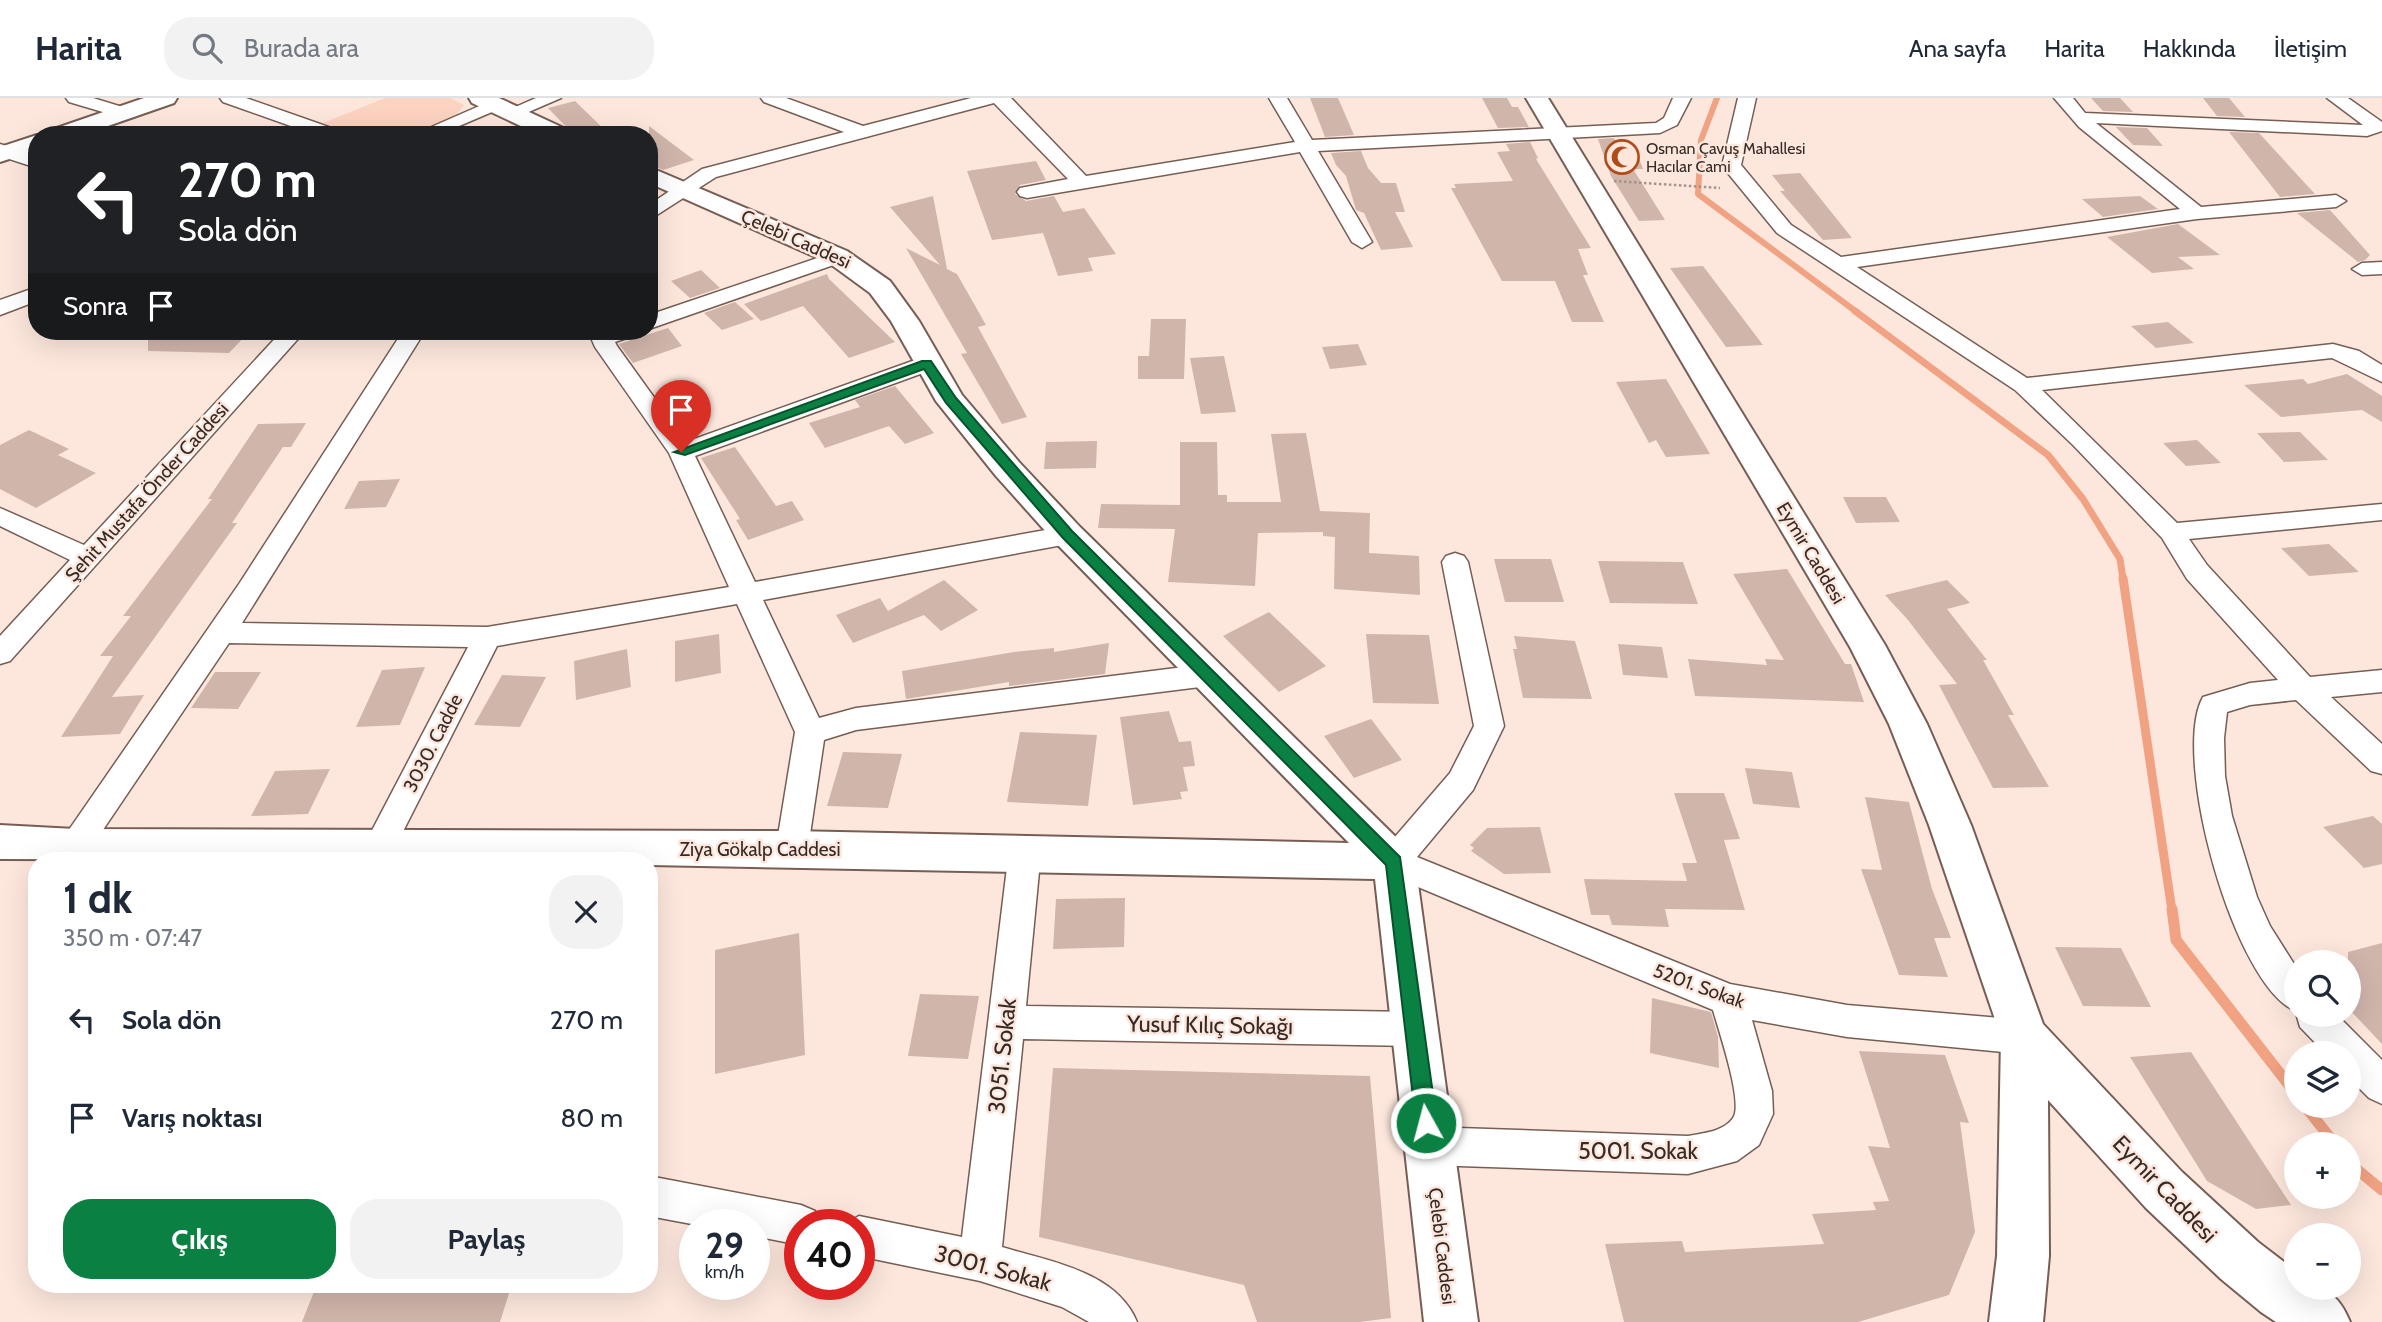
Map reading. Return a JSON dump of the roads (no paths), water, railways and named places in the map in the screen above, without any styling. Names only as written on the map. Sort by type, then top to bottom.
[{"type":"street","points":[[75,98],[123,113]]},
{"type":"street","points":[[85,126],[166,98]]},
{"type":"street","points":[[229,98],[308,126]]},
{"type":"street","points":[[444,126],[494,106],[552,98]]},
{"type":"street","points":[[769,98],[859,131]]},
{"type":"street","points":[[658,208],[709,173],[991,98]]},
{"type":"street","points":[[998,98],[1007,103],[1082,183]]},
{"type":"street","points":[[1278,98],[1362,242]]},
{"type":"street","name":"Eymir Caddesi","points":[[1537,98],[1556,134],[1867,645],[1908,724],[1950,825],[2024,1037],[2023,1256],[2015,1322]]},
{"type":"street","points":[[1027,192],[1306,146],[1660,128],[1671,121],[1682,98]]},
{"type":"street","points":[[1747,98],[1731,166],[1784,229],[2023,385],[2082,440],[2171,532],[2197,572],[2304,690],[2382,762]]},
{"type":"street","points":[[2063,98],[2085,123],[2197,213]]},
{"type":"street","points":[[2085,123],[2089,117],[2112,116],[2367,131],[2377,127],[2336,98]]},
{"type":"street","points":[[494,106],[540,126]]},
{"type":"street","points":[[3,152],[28,145]]},
{"type":"street","points":[[3,152],[28,159]]},
{"type":"street","name":"Çelebi Caddesi","points":[[658,178],[838,257],[870,276],[898,304],[926,364],[960,411],[1068,535],[1394,862],[1451,1322]]},
{"type":"street","points":[[1838,264],[2197,213],[2336,201]]},
{"type":"street","points":[[658,320],[838,257]]},
{"type":"street","points":[[0,287],[28,292]]},
{"type":"street","points":[[0,308],[28,297]]},
{"type":"street","name":"Şehit Mustafa Önder Caddesi","points":[[0,654],[286,340]]},
{"type":"street","points":[[75,846],[224,633],[344,447],[409,340]]},
{"type":"street","points":[[613,340],[681,452],[810,732],[792,848]]},
{"type":"street","points":[[2023,385],[2333,351],[2351,356],[2382,374]]},
{"type":"street","points":[[681,452],[926,364]]},
{"type":"street","points":[[2171,532],[2382,512]]},
{"type":"street","points":[[0,516],[88,557]]},
{"type":"street","points":[[224,633],[487,637],[746,594],[1068,535]]},
{"type":"street","points":[[1394,862],[1462,781],[1489,726],[1455,562]]},
{"type":"street","name":"3030. Cadde","points":[[377,852],[487,637]]},
{"type":"street","points":[[810,732],[856,719],[1208,675]]},
{"type":"street","points":[[2284,981],[2251,927],[2234,882],[2211,784],[2208,726],[2213,705],[2250,694],[2382,681]]},
{"type":"street","name":"Ziya Gökalp Caddesi","points":[[0,842],[275,852]]},
{"type":"street","name":"Ziya Gökalp Caddesi","points":[[554,852],[792,848],[1026,851],[1394,862]]},
{"type":"street","name":"3051. Sokak","points":[[980,1261],[1026,851]]},
{"type":"street","name":"5201. Sokak","points":[[1394,862],[1728,1000],[1847,1021],[2024,1037]]},
{"type":"street","name":"5001. Sokak","points":[[1429,1146],[1688,1155],[1723,1148],[1746,1132],[1754,1114],[1753,1091],[1728,1000]]},
{"type":"street","name":"Yusuf Kılıç Sokağı","points":[[1006,1022],[1415,1029]]},
{"type":"street","points":[[2325,1027],[2382,1086]]},
{"type":"street","name":"Eymir Caddesi","points":[[2024,1037],[2165,1192],[2218,1244],[2323,1322]]},
{"type":"street","points":[[658,1198],[784,1222]]},
{"type":"street","name":"3001. Sokak","points":[[875,1239],[980,1261],[1067,1288],[1100,1303],[1116,1322]]},
{"type":"waterway","points":[[1717,98],[1701,140],[1698,194],[1858,313]]},
{"type":"waterway","points":[[1855,311],[2048,455],[2083,499],[2120,559],[2123,579]]},
{"type":"waterway","points":[[2123,578],[2172,911]]},
{"type":"waterway","points":[[2172,909],[2176,940],[2284,1079]]},
{"type":"waterway","points":[[2314,1118],[2326,1132]]},
{"type":"waterway","points":[[2361,1173],[2382,1190]]},
{"type":"place","name":"Osman Çavuş Mahallesi Hacılar Cami","points":[[1622,157]]}]
